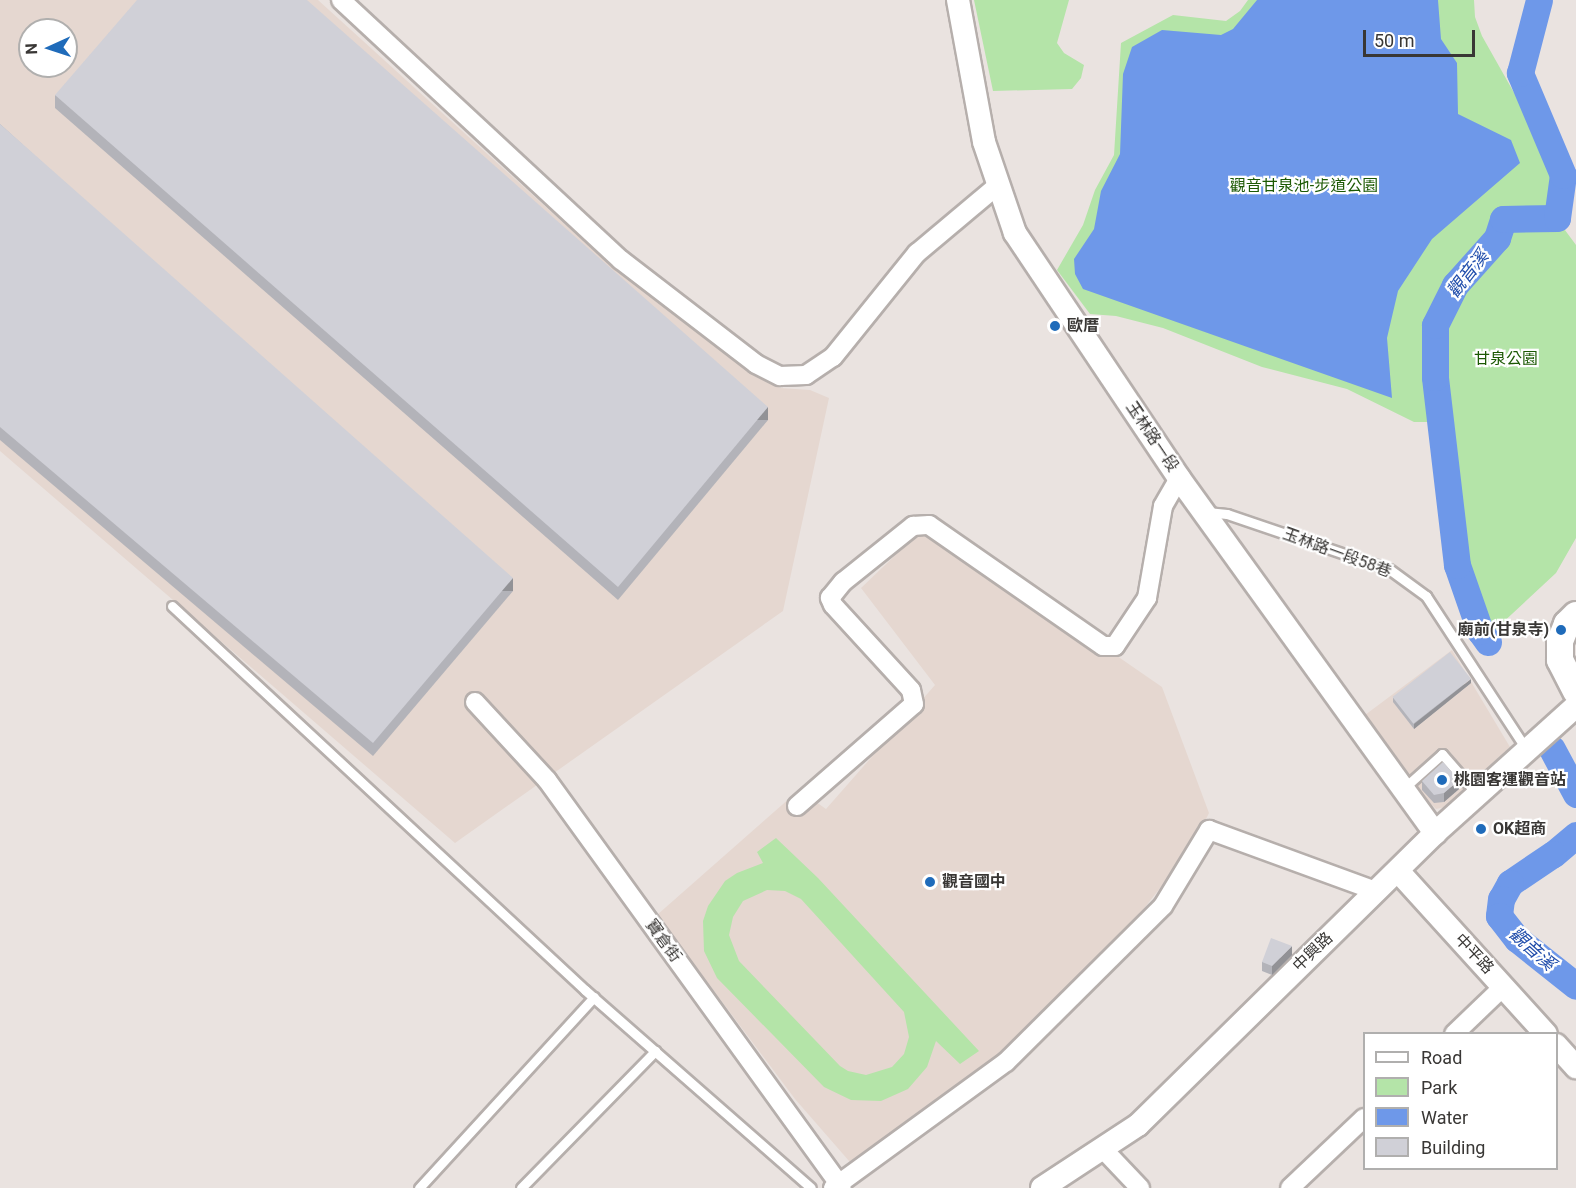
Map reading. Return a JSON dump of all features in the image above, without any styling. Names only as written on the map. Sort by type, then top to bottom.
[{"type":"main road","points":[[1574,681],[1560,660],[1560,641],[1568,624],[1576,615]]},
{"type":"street","points":[[341,0],[621,260],[756,364],[780,376],[806,375],[833,357],[917,253],[998,185]]},
{"type":"street","name":"玉林路一段","points":[[958,0],[984,142],[1015,233],[1179,478],[1435,833]]},
{"type":"street","points":[[797,806],[914,704],[911,690],[833,605],[830,598],[843,582],[913,525],[929,525],[1102,646],[1115,646],[1147,598],[1163,506],[1179,478]]},
{"type":"street","name":"寶倉街","points":[[475,702],[548,780],[838,1186]]},
{"type":"street","name":"中興路","points":[[1042,1188],[1138,1125],[1435,833],[1576,706]]},
{"type":"street","points":[[838,1186],[1006,1062],[1162,906],[1209,830],[1376,891]]},
{"type":"street","name":"中平路","points":[[1398,871],[1504,986],[1456,1032]]},
{"type":"street","points":[[1504,986],[1544,1032]]},
{"type":"street","points":[[1558,1046],[1576,1067]]},
{"type":"street","points":[[1290,1188],[1363,1120]]},
{"type":"street","points":[[1103,1149],[1140,1188]]},
{"type":"lane","name":"玉林路一段58巷","points":[[1205,512],[1227,514],[1389,569],[1426,596],[1526,749]]},
{"type":"lane","points":[[172,606],[594,997],[811,1188]]},
{"type":"lane","points":[[1404,788],[1442,754],[1477,794]]},
{"type":"lane","points":[[419,1188],[594,997]]},
{"type":"lane","points":[[521,1188],[655,1051]]},
{"type":"shaded area","points":[[0,0],[318,0],[613,268],[758,376],[780,388],[810,390],[829,398],[783,611],[455,843],[0,451]]},
{"type":"shaded area","name":"觀音國中","points":[[927,525],[1162,687],[1209,813],[1191,849],[1104,959],[1014,1064],[863,1177],[795,1099],[657,915],[799,790],[826,809],[935,685],[861,588]]},
{"type":"shaded area","name":"桃園客運觀音站","points":[[1452,650],[1510,747],[1445,807],[1436,809],[1419,792],[1365,715]]},
{"type":"green space","points":[[974,0],[1069,0],[1057,43],[1064,53],[1084,65],[1081,78],[1072,89],[993,91]]},
{"type":"green space","name":"觀音甘泉池-步道公園","points":[[1248,0],[1474,0],[1475,17],[1482,36],[1553,162],[1569,175],[1563,221],[1559,222],[1576,245],[1576,538],[1556,573],[1485,639],[1457,565],[1440,422],[1414,422],[1347,389],[1262,367],[1163,328],[1116,316],[1090,314],[1057,270],[1083,225],[1095,190],[1114,155],[1121,43],[1173,15],[1226,21],[1240,11]]},
{"type":"green space","points":[[776,838],[818,878],[979,1051],[960,1064],[936,1041],[927,1067],[908,1089],[881,1101],[851,1100],[824,1087],[717,978],[704,951],[703,921],[708,906],[725,881],[737,873],[763,863],[757,852]],"holes":[[[767,890],[785,891],[801,899],[904,1012],[909,1037],[904,1054],[892,1067],[866,1075],[848,1071],[840,1066],[739,961],[729,935],[733,917],[743,901]]]},
{"type":"water","name":"觀音甘泉池-步道公園","points":[[1257,0],[1438,0],[1441,39],[1457,63],[1458,114],[1511,140],[1520,163],[1432,239],[1398,291],[1387,338],[1392,398],[1083,289],[1075,274],[1074,259],[1094,229],[1101,191],[1120,154],[1123,74],[1132,47],[1162,30],[1221,35],[1233,29]]},
{"type":"building","points":[[137,0],[307,0],[768,407],[618,587],[55,95],[70,78],[78,78],[78,68]]},
{"type":"building","points":[[0,124],[513,578],[373,743],[0,427]]},
{"type":"building","points":[[1450,652],[1471,679],[1413,724],[1392,697]]},
{"type":"building","points":[[1443,762],[1459,780],[1444,793],[1434,795],[1422,781]]},
{"type":"building","points":[[1271,938],[1292,946],[1272,966],[1262,962]]},
{"type":"waterway","name":"觀音溪","points":[[1488,642],[1480,631],[1457,565],[1435,377],[1435,325],[1455,285],[1497,238],[1503,219],[1557,218],[1563,175],[1520,73],[1539,0]]},
{"type":"waterway","name":"觀音溪","points":[[1552,749],[1576,794]]},
{"type":"waterway","name":"觀音溪","points":[[1576,835],[1553,854],[1510,883],[1501,899],[1499,916],[1517,939],[1576,986]]},
{"type":"place","name":"歐厝","points":[[1055,326]]},
{"type":"place","name":"廟前(甘泉寺)","points":[[1561,630]]},
{"type":"place","name":"桃園客運觀音站","points":[[1442,780]]},
{"type":"place","name":"OK超商","points":[[1481,829]]},
{"type":"place","name":"觀音國中","points":[[930,882]]},
{"type":"park label","name":"甘泉公園","points":[[1506,359]]}]
